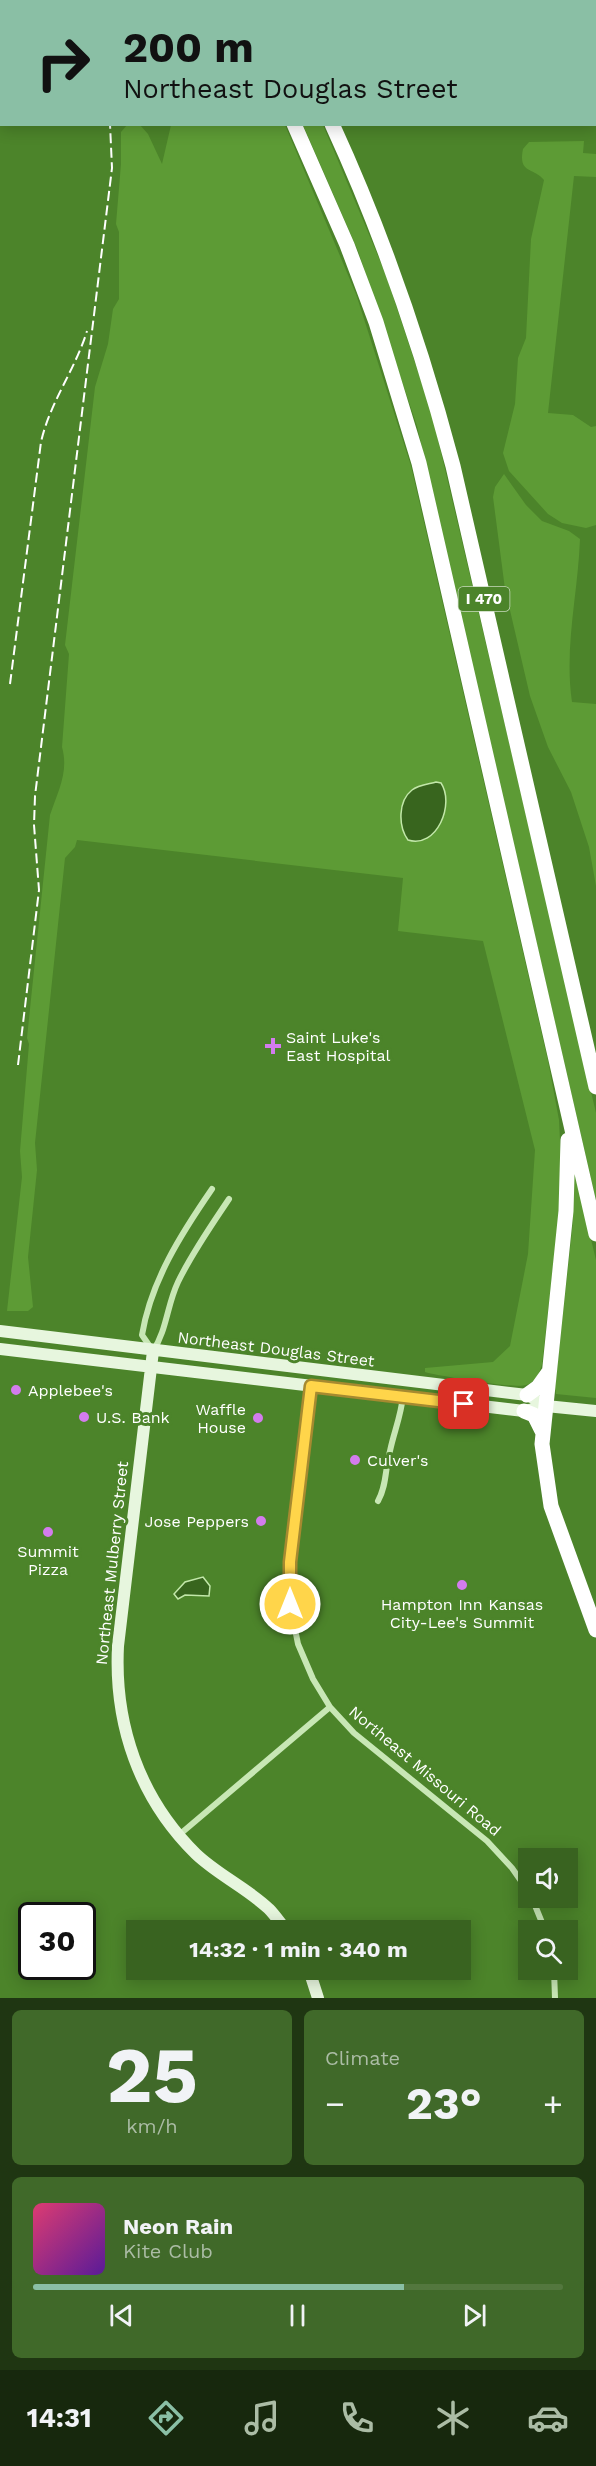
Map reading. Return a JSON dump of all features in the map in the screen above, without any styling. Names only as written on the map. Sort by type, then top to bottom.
[{"type":"highway","name":"I 470","points":[[295,126],[347,245],[376,322],[401,399],[438,538],[596,1234]]},
{"type":"highway","name":"I 470","points":[[333,126],[384,248],[432,384],[461,499],[596,1086]]},
{"type":"highway","points":[[562,1080],[568,1143],[568,1187],[543,1433],[546,1480],[551,1506],[596,1630]]},
{"type":"highway","points":[[527,1395],[538,1387],[550,1371]]},
{"type":"highway","points":[[524,1411],[534,1415],[543,1433]]},
{"type":"main road","name":"Northeast Douglas Street","points":[[0,1332],[527,1395],[546,1406]]},
{"type":"main road","name":"Northeast Douglas Street","points":[[0,1349],[524,1411],[546,1406],[596,1411]]},
{"type":"main road","name":"Northeast Mulberry Street","points":[[153,1351],[118,1646],[116,1677],[120,1709],[141,1779],[179,1835],[218,1873],[269,1909],[278,1920]]},
{"type":"main road","points":[[312,1980],[318,1998]]},
{"type":"street","points":[[212,1189],[155,1284],[147,1304],[142,1335],[153,1351],[162,1338],[169,1303],[178,1282],[199,1244],[229,1199]]},
{"type":"street","name":"Northeast Missouri Road","points":[[311,1386],[290,1562],[290,1604],[297,1641],[313,1678],[330,1707],[354,1733],[501,1853],[518,1877]]},
{"type":"street","points":[[378,1501],[385,1486],[390,1451],[399,1425],[403,1396]]},
{"type":"street","points":[[179,1835],[330,1707]]},
{"type":"street","points":[[554,1980],[555,1998]]},
{"type":"shaded area","points":[[126,126],[141,126],[148,134],[162,164],[171,126],[285,126],[356,294],[411,466],[548,1061],[559,1120],[562,1186],[542,1364],[537,1377],[526,1385],[493,1384],[425,1372],[425,1368],[493,1362],[510,1346],[528,1254],[535,1150],[483,941],[398,931],[403,878],[77,840],[75,847],[65,858],[35,1143],[37,1170],[28,1257],[33,1307],[28,1311],[7,1311],[22,1177],[20,1151],[29,1044],[27,1038],[50,815],[62,781],[64,765],[62,747],[69,654],[65,645],[95,387],[108,344],[113,309],[119,299],[119,232],[116,224],[121,132]]},
{"type":"shaded area","points":[[303,126],[323,126],[386,275],[432,414],[596,1113],[596,1200],[417,426],[358,251]]},
{"type":"shaded area","points":[[584,141],[583,153],[596,154],[596,177],[574,176],[548,413],[573,415],[591,427],[596,426],[596,525],[586,528],[562,523],[548,514],[509,471],[503,453],[515,404],[518,358],[526,338],[531,239],[544,180],[525,166],[522,157],[523,149],[529,142]]},
{"type":"shaded area","points":[[504,474],[526,505],[542,521],[569,531],[580,539],[570,641],[570,681],[572,702],[596,704],[596,886],[589,847],[571,792],[548,747],[530,696],[505,589],[493,497],[495,487]]},
{"type":"shaded area","points":[[436,782],[441,783],[445,792],[446,802],[441,823],[427,838],[418,841],[408,840],[401,821],[404,800],[414,788]]},
{"type":"shaded area","points":[[573,1166],[596,1260],[596,1398],[556,1394],[555,1388],[573,1221]]},
{"type":"shaded area","points":[[203,1577],[210,1586],[209,1596],[185,1595],[178,1599],[174,1594],[185,1582]]},
{"type":"railway","points":[[18,1065],[39,890],[34,825],[35,796],[112,168],[110,126]]},
{"type":"railway","points":[[10,684],[41,442],[50,413],[87,331]]},
{"type":"place","name":"Saint Luke's East Hospital","points":[[273,1046]]},
{"type":"place","name":"Applebee's","points":[[16,1390]]},
{"type":"place","name":"U.S. Bank","points":[[84,1417]]},
{"type":"place","name":"Waffle House","points":[[258,1418]]},
{"type":"place","name":"Culver's","points":[[355,1460]]},
{"type":"place","name":"Jose Peppers","points":[[261,1521]]},
{"type":"place","name":"Summit Pizza","points":[[48,1532]]},
{"type":"place","name":"Hampton Inn Kansas City-Lee's Summit","points":[[462,1585]]},
{"type":"route","points":[[290,1604],[290,1562],[311,1386],[464,1404]]}]
